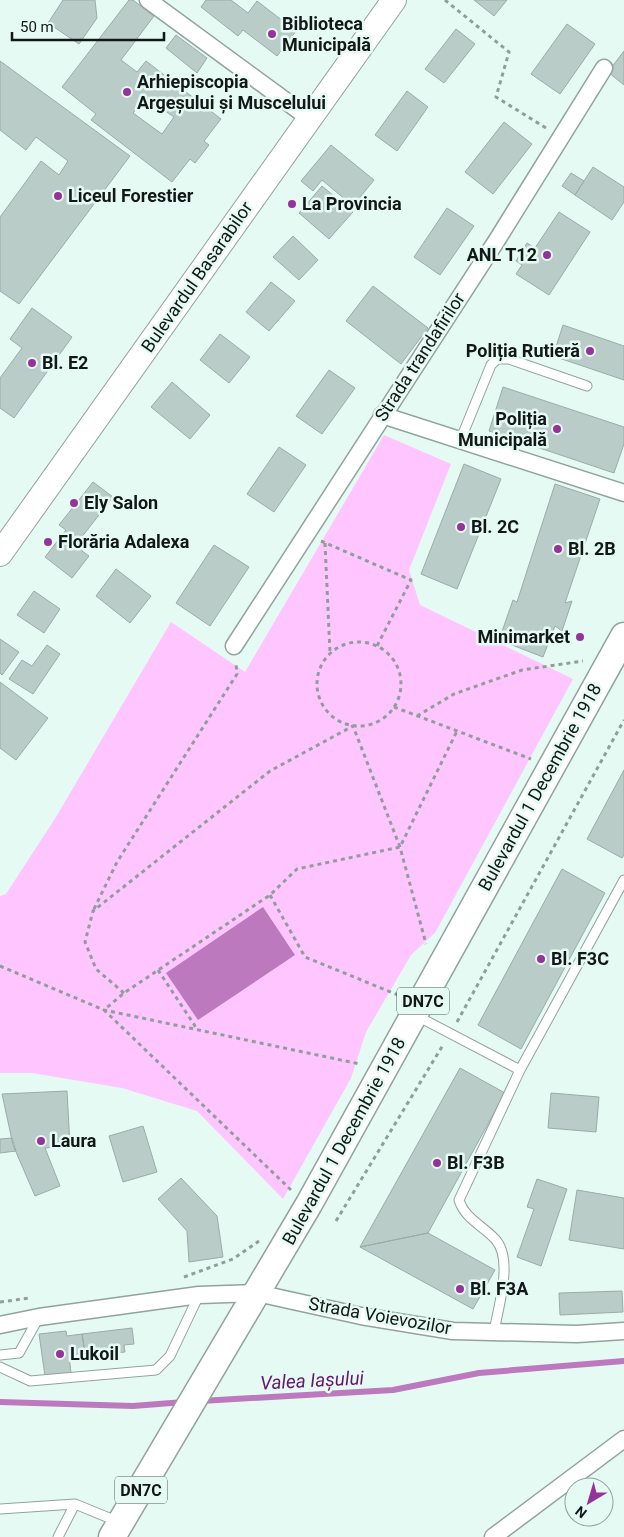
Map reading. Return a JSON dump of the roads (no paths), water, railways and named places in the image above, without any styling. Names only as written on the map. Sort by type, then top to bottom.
[{"type":"main road","name":"Bulevardul Basarabilor","points":[[0,554],[394,0]]},
{"type":"main road","name":"Bulevardul 1 Decembrie 1918","points":[[116,1530],[257,1294],[415,1015],[624,636]]},
{"type":"street","points":[[148,0],[309,118]]},
{"type":"street","name":"Strada trandafirilor","points":[[234,646],[497,240],[604,68]]},
{"type":"street","points":[[382,416],[624,494]]},
{"type":"street","name":"Strada Voievozilor","points":[[0,1325],[39,1317],[199,1294],[257,1294],[406,1324],[453,1331],[578,1334],[624,1331]]},
{"type":"street","points":[[493,1537],[624,1439]]},
{"type":"lane","points":[[460,441],[491,365],[497,359],[509,359],[587,386]]},
{"type":"lane","points":[[494,1332],[506,1263],[496,1239],[462,1211],[459,1200],[520,1070],[624,880]]},
{"type":"lane","points":[[415,1015],[520,1070]]},
{"type":"lane","points":[[0,1367],[30,1381],[156,1370],[170,1356],[199,1294]]},
{"type":"lane","points":[[0,1356],[19,1353],[39,1317]]},
{"type":"lane","points":[[58,1537],[75,1504]]},
{"type":"lane","points":[[0,1508],[75,1504],[116,1530]]},
{"type":"waterway","name":"Valea Iașului","points":[[201,1401],[393,1390],[479,1373],[624,1361]]},
{"type":"waterway","name":"Valea Iașului","points":[[0,1402],[133,1406],[184,1402]]},
{"type":"place","name":"Biblioteca Municipală","points":[[272,34]]},
{"type":"place","name":"Arhiepiscopia Argeșului și Muscelului","points":[[127,92]]},
{"type":"place","name":"Liceul Forestier","points":[[58,196]]},
{"type":"place","name":"La Provincia","points":[[292,204]]},
{"type":"place","name":"ANL T12","points":[[547,255]]},
{"type":"place","name":"Poliția Rutieră","points":[[590,351]]},
{"type":"place","name":"Bl. E2","points":[[32,363]]},
{"type":"place","name":"Poliția Municipală","points":[[557,429]]},
{"type":"place","name":"Ely Salon","points":[[74,503]]},
{"type":"place","name":"Bl. 2C","points":[[461,527]]},
{"type":"place","name":"Florăria Adalexa","points":[[48,542]]},
{"type":"place","name":"Bl. 2B","points":[[558,549]]},
{"type":"place","name":"Minimarket","points":[[580,637]]},
{"type":"place","name":"Bl. F3C","points":[[541,959]]},
{"type":"place","name":"Laura","points":[[41,1141]]},
{"type":"place","name":"Bl. F3B","points":[[437,1163]]},
{"type":"place","name":"Bl. F3A","points":[[460,1289]]},
{"type":"place","name":"Lukoil","points":[[60,1354]]}]
